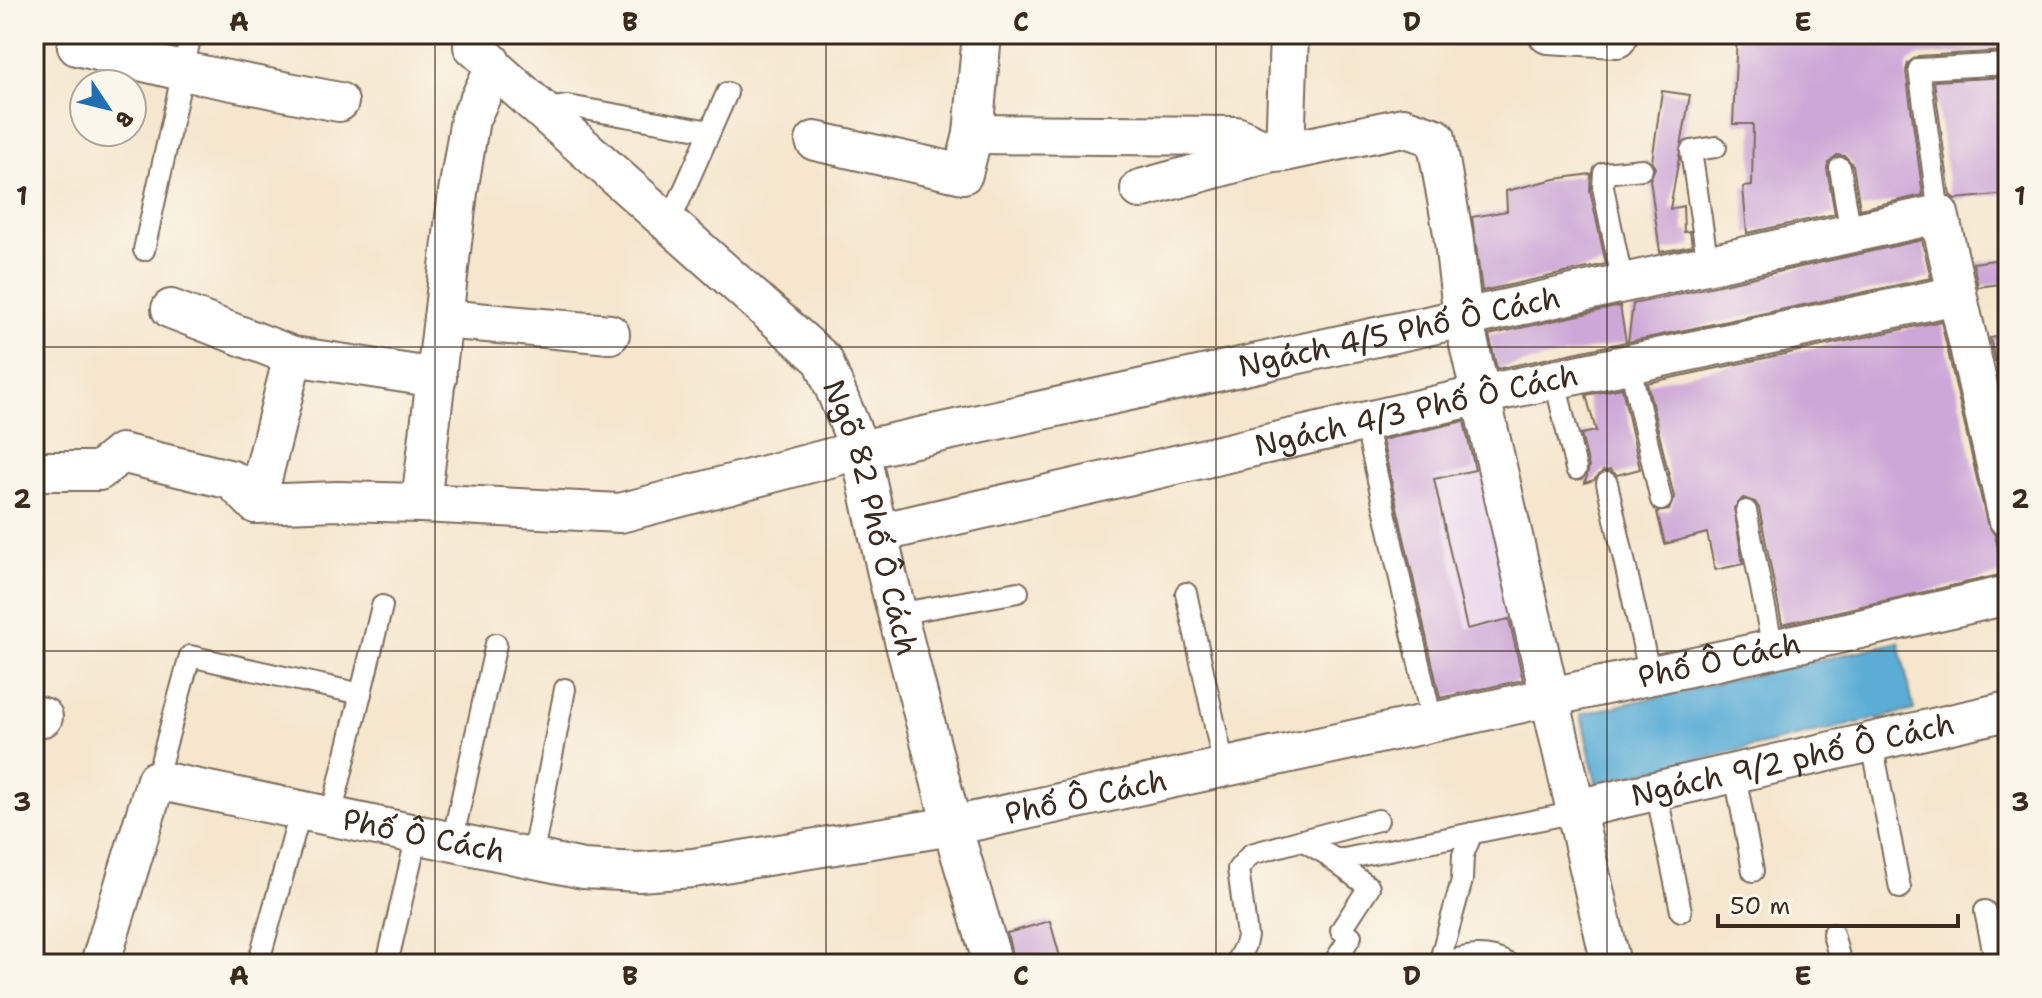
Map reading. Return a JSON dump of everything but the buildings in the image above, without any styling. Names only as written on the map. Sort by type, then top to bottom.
[{"type":"street","points":[[815,141],[963,174],[973,134],[982,34]]},
{"type":"street","points":[[1279,152],[1289,34]]},
{"type":"street","points":[[1548,34],[1617,38]]},
{"type":"street","points":[[77,46],[182,71],[339,102]]},
{"type":"street","points":[[421,503],[458,192],[470,119],[492,76],[483,50]]},
{"type":"street","name":"Ngõ 82 Phố Ô Cách","points":[[483,50],[540,110],[823,360],[860,450],[897,614],[952,826],[993,964]]},
{"type":"street","points":[[1140,189],[1279,152],[1403,127],[1436,138],[1453,233],[1463,318],[1611,964]]},
{"type":"street","points":[[973,134],[1236,136],[1279,152]]},
{"type":"street","points":[[1939,214],[2008,518]]},
{"type":"street","name":"Ngách 4/5 Phố Ô Cách","points":[[256,504],[337,501],[421,503],[620,513],[860,450],[1939,214]]},
{"type":"street","name":"Ngách 4/3 Phố Ô Cách","points":[[878,533],[1481,395],[1957,295]]},
{"type":"street","points":[[171,309],[293,356],[437,378]]},
{"type":"street","points":[[443,319],[610,334]]},
{"type":"street","points":[[256,504],[293,356]]},
{"type":"street","points":[[34,471],[99,471],[121,453],[232,480],[256,504]]},
{"type":"street","name":"Phố Ô Cách","points":[[156,780],[532,858],[611,872],[665,871],[952,826],[1650,676],[2008,595]]},
{"type":"street","name":"Ngách 9/2 phố Ô Cách","points":[[1576,810],[2008,711]]},
{"type":"street","points":[[100,964],[156,780]]},
{"type":"lane","points":[[144,250],[191,34]]},
{"type":"lane","points":[[1939,214],[1919,69],[2008,64]]},
{"type":"lane","points":[[669,224],[727,93]]},
{"type":"lane","points":[[540,110],[568,106],[710,131]]},
{"type":"lane","points":[[1708,265],[1691,151],[1716,147]]},
{"type":"lane","points":[[1840,168],[1851,234]]},
{"type":"lane","points":[[1623,284],[1603,187],[1604,173],[1642,169]]},
{"type":"lane","points":[[1630,366],[1661,500]]},
{"type":"lane","points":[[1555,381],[1576,469]]},
{"type":"lane","points":[[1365,422],[1432,722]]},
{"type":"lane","points":[[1607,483],[1650,676]]},
{"type":"lane","points":[[1746,511],[1773,649]]},
{"type":"lane","points":[[897,614],[1018,592]]},
{"type":"lane","points":[[1186,593],[1224,767]]},
{"type":"lane","points":[[258,964],[361,694],[382,606]]},
{"type":"lane","points":[[387,964],[434,838],[496,644]]},
{"type":"lane","points":[[156,780],[190,656],[361,694]]},
{"type":"lane","points":[[532,858],[565,689]]},
{"type":"lane","points":[[1872,743],[1900,888]]},
{"type":"lane","points":[[1735,774],[1753,871]]},
{"type":"lane","points":[[1656,791],[1681,911]]},
{"type":"lane","points":[[1326,855],[1344,859],[1576,810]]},
{"type":"lane","points":[[1235,964],[1247,936],[1238,869],[1251,854],[1378,820]]},
{"type":"lane","points":[[1439,964],[1462,880],[1463,855],[1472,833]]},
{"type":"lane","points":[[1302,840],[1369,887],[1341,930],[1351,936],[1333,964]]},
{"type":"lane","points":[[1985,911],[1996,964]]},
{"type":"lane","points":[[1833,934],[1841,964]]},
{"type":"lane","points":[[1439,964],[1467,955],[1501,962]]},
{"type":"shaded area","points":[[1477,412],[1536,678],[1429,702],[1370,436]]},
{"type":"water","points":[[1899,642],[1914,710],[1596,783],[1581,714]]}]
